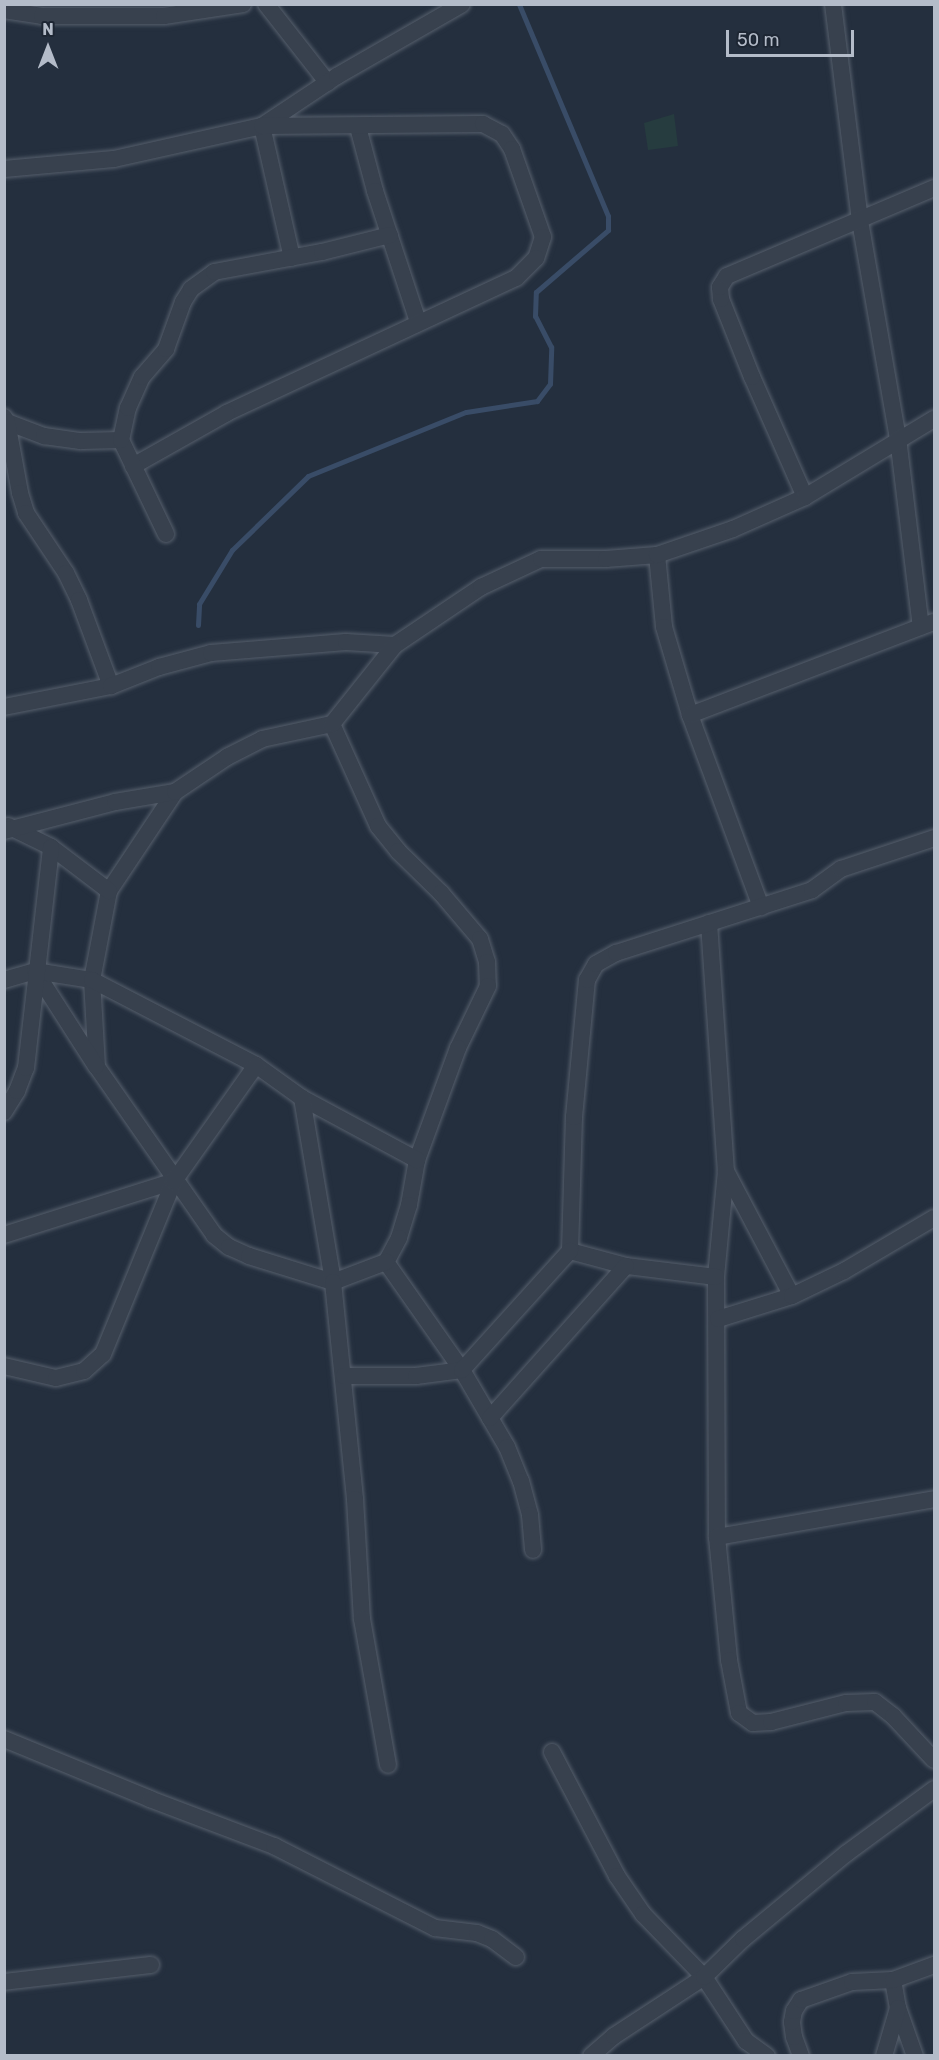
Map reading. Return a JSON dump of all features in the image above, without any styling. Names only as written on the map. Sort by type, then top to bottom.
[{"type":"street","points":[[4,10],[42,16],[164,16],[243,4]]},
{"type":"street","points":[[266,4],[328,83]]},
{"type":"street","points":[[262,126],[328,83],[462,4]]},
{"type":"street","points":[[690,715],[928,624],[860,222],[833,4]]},
{"type":"street","points":[[4,169],[114,159],[262,126],[358,127],[483,124],[502,134],[512,149],[543,237],[536,258],[516,278],[227,413],[133,466]]},
{"type":"street","points":[[262,126],[292,258]]},
{"type":"street","points":[[358,127],[418,322]]},
{"type":"street","points":[[805,497],[752,377],[721,299],[720,286],[728,276],[860,222],[934,188]]},
{"type":"street","points":[[166,534],[122,440],[128,408],[142,377],[166,349],[183,302],[191,289],[214,272],[292,258],[390,235]]},
{"type":"street","points":[[6,419],[44,436],[81,441],[122,440]]},
{"type":"street","points":[[6,419],[26,513],[75,591],[111,686]]},
{"type":"street","points":[[97,1067],[92,980],[109,891],[175,792],[226,757],[262,739],[332,724],[395,645],[481,587],[541,559],[606,559],[657,555],[733,529],[805,497],[898,438],[934,419]]},
{"type":"street","points":[[657,555],[664,627],[690,715],[761,907]]},
{"type":"street","points":[[4,707],[111,686],[159,667],[211,652],[346,642],[395,645]]},
{"type":"street","points":[[34,971],[174,1181],[214,1235],[229,1247],[249,1256],[333,1282],[386,1262],[399,1238],[409,1205],[417,1160],[458,1048],[488,986],[487,962],[480,939],[441,893],[398,851],[378,826],[332,724]]},
{"type":"street","points":[[7,828],[114,802],[175,792]]},
{"type":"street","points":[[7,828],[51,847],[109,891]]},
{"type":"street","points":[[344,1376],[416,1376],[462,1370],[570,1251],[574,1117],[587,981],[596,964],[616,953],[812,890],[841,869],[934,838]]},
{"type":"street","points":[[4,1112],[17,1091],[26,1068],[34,971],[51,847]]},
{"type":"street","points":[[709,923],[726,1172],[716,1277],[718,1318],[717,1537],[729,1660],[739,1713],[753,1723],[771,1722],[846,1703],[875,1702],[893,1716],[934,1760]]},
{"type":"street","points":[[4,980],[34,971],[92,980],[256,1065],[302,1098],[417,1160]]},
{"type":"street","points":[[4,1366],[56,1378],[84,1371],[102,1354],[174,1181],[256,1065]]},
{"type":"street","points":[[302,1098],[333,1282],[344,1376],[362,1619],[388,1765]]},
{"type":"street","points":[[726,1172],[792,1296]]},
{"type":"street","points":[[4,1235],[174,1181]]},
{"type":"street","points":[[718,1318],[792,1296],[844,1271],[934,1218]]},
{"type":"street","points":[[570,1251],[626,1266],[716,1277]]},
{"type":"street","points":[[386,1262],[462,1370],[507,1447],[521,1481],[530,1515],[533,1550]]},
{"type":"street","points":[[490,1418],[626,1266]]},
{"type":"street","points":[[717,1537],[934,1499]]},
{"type":"street","points":[[4,1739],[150,1800],[274,1846],[435,1928],[477,1933],[492,1939],[516,1957]]},
{"type":"street","points":[[552,1752],[617,1876],[643,1914],[704,1977],[746,2041],[767,2055]]},
{"type":"street","points":[[591,2055],[614,2036],[704,1977],[743,1939],[847,1853],[934,1789]]},
{"type":"street","points":[[4,1982],[151,1965]]},
{"type":"street","points":[[801,2055],[794,2037],[792,2022],[794,2010],[801,2000],[852,1982],[893,1980],[934,1965]]},
{"type":"street","points":[[893,1980],[898,2008],[915,2055]]},
{"type":"street","points":[[884,2055],[898,2008]]},
{"type":"green space","points":[[674,114],[678,146],[648,150],[644,123]]},
{"type":"waterway","points":[[198,625],[199,604],[232,550],[308,476],[466,412],[537,401],[550,384],[551,347],[535,316],[536,292],[608,230],[608,216],[519,4]]}]
